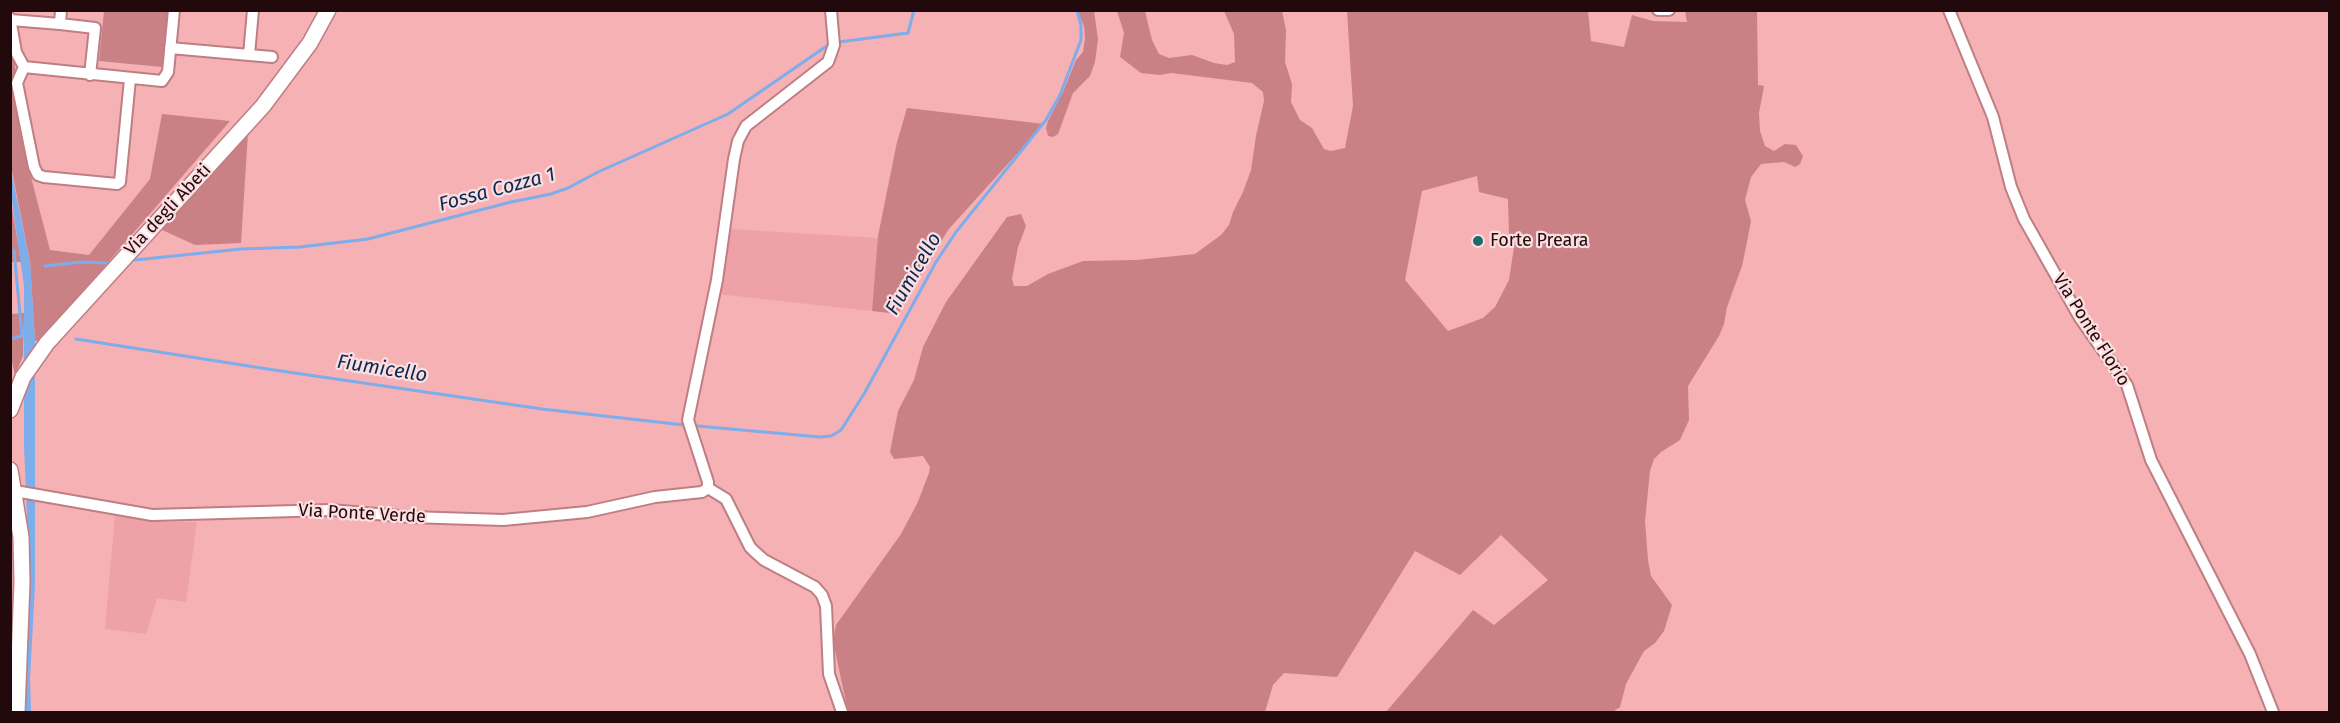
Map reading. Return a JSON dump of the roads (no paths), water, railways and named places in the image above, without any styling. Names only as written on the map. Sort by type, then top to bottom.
[{"type":"street","points":[[60,24],[61,10]]},
{"type":"street","points":[[24,68],[130,80],[162,81],[168,72],[174,10]]},
{"type":"street","points":[[249,55],[253,10]]},
{"type":"street","name":"Via degli Abeti","points":[[10,410],[22,378],[47,343],[263,106],[310,43],[328,10]]},
{"type":"street","points":[[831,10],[834,45],[828,62],[746,126],[738,141],[717,280],[688,420],[708,488],[726,499],[750,547],[764,560],[815,587],[822,595],[826,606],[829,674],[842,712]]},
{"type":"street","points":[[1658,10],[1669,10]]},
{"type":"street","name":"Via Ponte Florio","points":[[1949,10],[1993,117],[2011,187],[2024,219],[2080,318],[2127,386],[2151,460],[2250,654],[2273,712]]},
{"type":"street","points":[[90,75],[95,28],[11,19],[16,52],[24,68],[18,83],[34,167],[38,175],[117,184],[120,182],[130,80]]},
{"type":"street","points":[[170,48],[272,57]]},
{"type":"street","points":[[10,470],[26,493],[21,537],[22,582],[17,712]]},
{"type":"street","name":"Via Ponte Verde","points":[[26,493],[152,515],[321,510],[410,517],[503,520],[587,512],[655,497],[702,492],[708,488]]},
{"type":"water","points":[[10,166],[30,262],[35,341],[35,585],[30,679],[31,712],[22,712],[28,543],[24,445],[24,286],[11,194]]},
{"type":"waterway","name":"Fossa Cozza 1","points":[[839,42],[908,33],[914,10]]},
{"type":"waterway","name":"Fiumicello","points":[[697,426],[820,437],[831,436],[841,430],[864,394],[936,262],[956,232],[1046,120],[1060,95],[1081,40],[1081,25],[1077,10]]},
{"type":"waterway","name":"Fossa Cozza 1","points":[[135,260],[241,249],[300,247],[368,239],[551,194],[728,114],[831,43]]},
{"type":"waterway","points":[[10,339],[22,336],[14,250]]},
{"type":"waterway","name":"Fossa Cozza 1","points":[[45,266],[81,262],[107,263]]},
{"type":"waterway","name":"Fiumicello","points":[[76,339],[542,409],[684,425]]},
{"type":"place","name":"Forte Preara","points":[[1478,241]]}]
